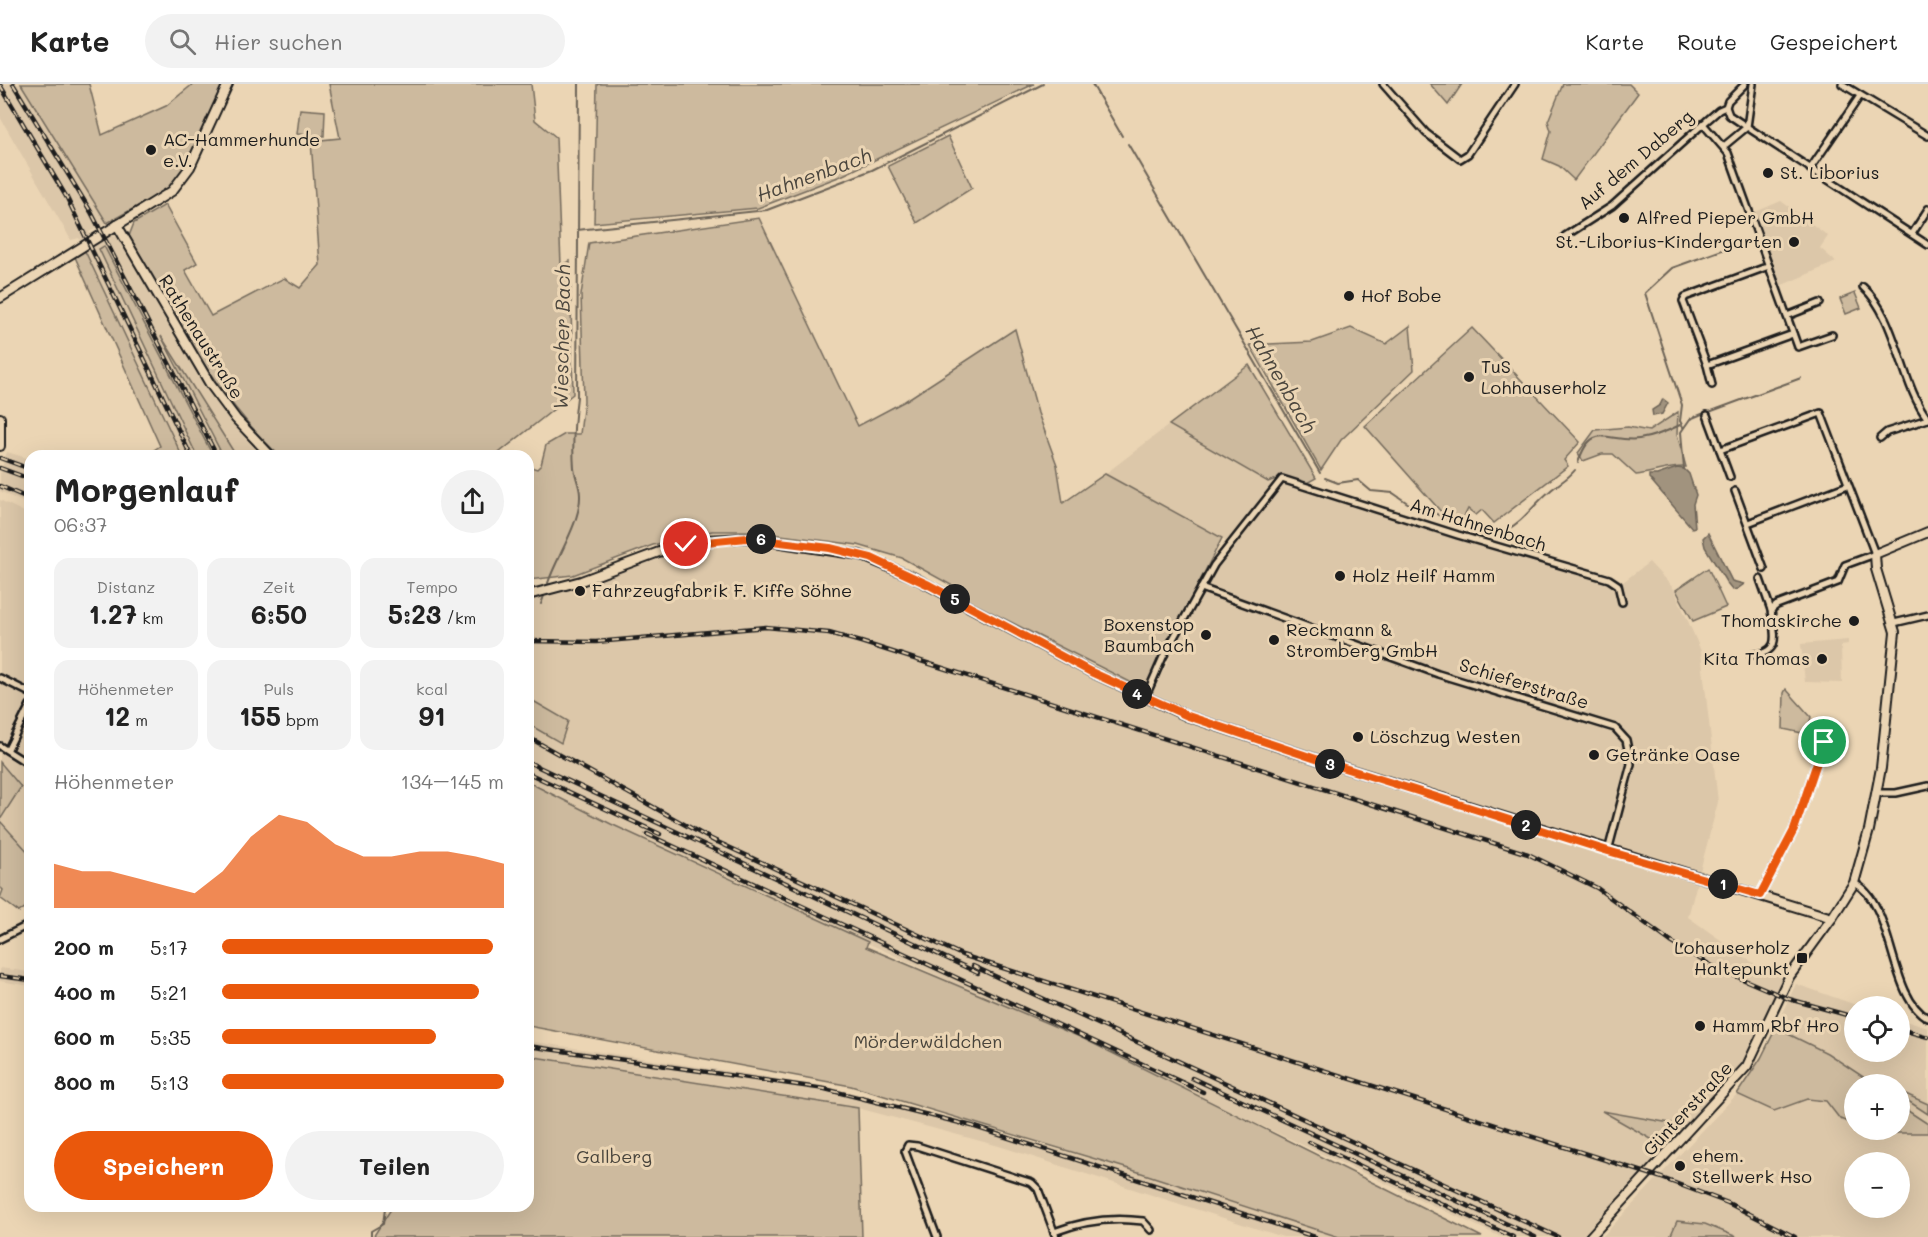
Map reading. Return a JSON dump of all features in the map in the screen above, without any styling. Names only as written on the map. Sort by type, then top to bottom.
[{"type":"street","points":[[0,298],[158,201],[181,182],[228,84]]},
{"type":"street","points":[[1383,84],[1426,133],[1457,158],[1463,159],[1515,84]]},
{"type":"street","name":"Auf dem Daberg","points":[[1565,236],[1612,206],[1719,110],[1726,108],[1728,101],[1745,84]]},
{"type":"street","points":[[1724,146],[1747,127],[1753,84]]},
{"type":"street","points":[[1842,84],[1928,136]]},
{"type":"street","points":[[1810,169],[1860,96]]},
{"type":"street","points":[[1726,108],[1729,115],[1928,245]]},
{"type":"street","points":[[1703,124],[1724,146],[1798,347],[1832,335]]},
{"type":"street","points":[[1912,234],[1928,210]]},
{"type":"street","name":"Rathenaustraße","points":[[117,225],[210,384],[236,419],[265,450]]},
{"type":"street","points":[[1712,385],[1707,365],[1683,301],[1685,297],[1768,266]]},
{"type":"street","points":[[1863,287],[1875,302],[1904,363],[1921,410],[1928,419],[1887,432],[1880,438]]},
{"type":"street","points":[[1787,316],[1820,303]]},
{"type":"street","points":[[1707,365],[1793,334]]},
{"type":"street","points":[[1720,450],[1821,412],[1875,554],[1876,569],[1894,623],[1928,615]]},
{"type":"street","points":[[1707,415],[1730,477]]},
{"type":"street","points":[[0,418],[0,446]]},
{"type":"street","name":"Am Hahnenbach","points":[[1201,588],[1227,545],[1280,480],[1609,579],[1618,585],[1622,602]]},
{"type":"street","points":[[1748,523],[1848,485]]},
{"type":"street","points":[[1735,491],[1764,569]]},
{"type":"street","points":[[1771,610],[1838,582],[1845,565],[1928,532]]},
{"type":"street","points":[[534,593],[581,581],[659,552],[705,540],[747,538],[830,548],[871,558],[913,577],[1145,698],[1188,716],[1322,761],[1608,851],[1832,918]]},
{"type":"street","points":[[1750,655],[1766,654],[1772,649],[1775,637],[1771,610],[1760,579]]},
{"type":"street","points":[[1145,698],[1163,657],[1201,588]]},
{"type":"street","name":"Schieferstraße","points":[[1201,588],[1427,670],[1615,728],[1626,740],[1631,764],[1608,851]]},
{"type":"street","name":"Günterstraße","points":[[1590,1237],[1741,1075],[1754,1054],[1785,986],[1854,883],[1864,850],[1876,793],[1887,710],[1894,623]]},
{"type":"street","points":[[0,678],[24,690]]},
{"type":"street","points":[[8,749],[24,717]]},
{"type":"street","points":[[1760,895],[1794,830],[1825,739]]},
{"type":"street","points":[[0,746],[24,761]]},
{"type":"street","points":[[1876,793],[1896,793],[1928,786]]},
{"type":"street","points":[[1854,883],[1871,897],[1912,1003],[1928,1018]]},
{"type":"street","points":[[0,939],[24,927]]},
{"type":"street","points":[[937,1237],[905,1150],[908,1145],[1032,1183],[1038,1189],[1055,1234],[1078,1224],[1109,1220],[1143,1221],[1151,1230]]},
{"type":"shaded area","points":[[0,84],[21,84],[107,223],[89,232],[95,244],[112,235],[119,238],[226,416],[256,450],[154,450],[160,446],[75,257],[85,250],[79,238],[71,240],[0,117]]},
{"type":"shaded area","name":"St.-Liborius-Kindergarten","points":[[1781,201],[1828,236],[1820,248],[1836,262],[1780,286],[1753,213]]},
{"type":"shaded area","points":[[1663,399],[1668,403],[1662,414],[1653,416],[1652,410],[1660,405]]},
{"type":"shaded area","points":[[1169,425],[1268,482],[1284,482],[1400,522],[1623,582],[1649,562],[1674,589],[1701,651],[1718,802],[1688,917],[1756,965],[1783,978],[1750,1050],[1734,1074],[1581,1237],[1501,1237],[611,824],[534,785],[534,598],[698,547],[761,545],[835,553],[894,574],[1019,640],[1148,702],[1208,580],[1231,548],[1222,538],[1105,474]]},
{"type":"shaded area","points":[[7,452],[24,457],[24,503],[0,491],[0,474]]},
{"type":"shaded area","points":[[1677,468],[1684,469],[1689,474],[1696,495],[1693,504],[1695,527],[1692,528],[1649,478],[1649,475],[1657,475]]},
{"type":"shaded area","points":[[0,500],[24,512],[24,847],[0,821],[21,787],[0,762]]},
{"type":"shaded area","points":[[1708,533],[1732,581],[1744,584],[1737,589],[1732,590],[1728,585],[1705,547],[1703,538]]},
{"type":"shaded area","name":"Kita Thomas","points":[[1848,640],[1848,644],[1841,645],[1842,683],[1805,682],[1801,644]]},
{"type":"shaded area","points":[[0,968],[24,971],[24,985],[0,981]]},
{"type":"shaded area","points":[[1796,984],[1844,1001],[1844,1062],[1910,1062],[1910,1022],[1928,1028],[1928,1237],[1602,1237],[1737,1094],[1761,1057]]},
{"type":"shaded area","points":[[534,1042],[767,1077],[864,1095],[1129,1169],[1339,1237],[1283,1237],[999,1146],[858,1108],[534,1057]]},
{"type":"green space","points":[[21,84],[89,84],[102,135],[166,106],[193,84],[224,84],[187,164],[169,189],[107,223]]},
{"type":"green space","points":[[329,84],[531,84],[535,120],[556,137],[561,265],[570,261],[573,394],[503,450],[274,450],[235,407],[196,352],[129,236],[134,223],[165,205],[197,263],[185,270],[211,316],[284,278],[300,288],[320,265],[311,141],[340,138]]},
{"type":"green space","points":[[597,84],[1034,84],[841,176],[758,208],[594,223]]},
{"type":"green space","points":[[1430,84],[1462,84],[1448,105]]},
{"type":"green space","points":[[1563,84],[1629,84],[1638,93],[1574,180],[1559,166],[1543,159],[1551,131],[1548,121]]},
{"type":"green space","points":[[300,109],[325,111],[324,136],[297,134]]},
{"type":"green space","points":[[948,136],[972,188],[917,223],[888,166]]},
{"type":"green space","points":[[759,218],[858,426],[905,401],[1015,329],[1038,413],[1057,465],[1063,503],[1105,474],[1222,538],[1148,682],[1134,684],[967,600],[962,591],[902,558],[858,545],[750,531],[712,531],[653,545],[573,575],[534,579],[534,468],[537,469],[541,465],[546,445],[565,434],[580,434],[584,401],[581,295],[589,243]]},
{"type":"green space","points":[[104,246],[210,450],[194,450],[99,249]]},
{"type":"green space","points":[[85,251],[179,450],[154,450],[160,446],[75,257]]},
{"type":"green space","points":[[1855,293],[1861,308],[1846,314],[1840,299]]},
{"type":"green space","points":[[1410,326],[1414,370],[1341,440],[1321,470],[1250,345],[1312,342],[1351,328],[1386,344]]},
{"type":"green space","name":"TuS Lohhauserholz","points":[[1472,328],[1580,442],[1564,460],[1568,466],[1494,523],[1482,510],[1476,515],[1468,509],[1462,521],[1444,515],[1365,426]]},
{"type":"green space","points":[[161,336],[232,450],[220,450]]},
{"type":"green space","points":[[1249,365],[1316,478],[1305,484],[1285,476],[1268,482],[1169,425]]},
{"type":"green space","points":[[1678,412],[1677,434],[1686,467],[1636,475],[1613,454],[1602,454],[1583,461],[1578,453],[1595,430],[1628,427],[1649,431]]},
{"type":"green space","points":[[1708,568],[1726,607],[1693,621],[1676,590]]},
{"type":"green space","points":[[1786,689],[1811,717],[1807,734],[1783,729]]},
{"type":"green space","points":[[534,701],[568,721],[561,743],[534,727]]},
{"type":"green space","points":[[0,762],[21,787],[0,820]]},
{"type":"green space","name":"Mörderwäldchen","points":[[534,785],[611,824],[868,942],[866,947],[1080,1037],[1482,1237],[1339,1237],[1129,1169],[851,1086],[534,1027]]},
{"type":"green space","points":[[0,821],[24,847],[24,908],[19,912],[0,898],[3,890],[0,887]]},
{"type":"green space","points":[[1776,1028],[1827,1053],[1859,1074],[1844,1074],[1844,1120],[1840,1119],[1826,1101],[1807,1099],[1774,1111],[1737,1094],[1761,1058]]},
{"type":"green space","name":"Gallberg","points":[[534,1057],[858,1108],[862,1237],[373,1237],[389,1212],[534,1212]]},
{"type":"green space","points":[[1910,1096],[1928,1104],[1928,1114],[1910,1102]]},
{"type":"green space","points":[[1602,1111],[1687,1126],[1665,1147]]},
{"type":"green space","points":[[1910,1112],[1928,1124],[1928,1133],[1910,1133]]},
{"type":"green space","points":[[1677,1221],[1705,1224],[1737,1237],[1670,1237]]},
{"type":"waterway","name":"Wiescher Bach","points":[[548,583],[577,517],[580,495],[573,450],[577,397],[579,84]]},
{"type":"waterway","name":"Hahnenbach","points":[[577,230],[767,210],[872,170],[1043,84]]},
{"type":"waterway","name":"Hahnenbach","points":[[1092,84],[1122,136]]},
{"type":"waterway","name":"Hahnenbach","points":[[1128,144],[1320,473]]},
{"type":"waterway","points":[[1683,427],[1680,421],[1682,405],[1645,293],[1672,268],[1750,240]]},
{"type":"waterway","points":[[1709,412],[1801,378]]},
{"type":"waterway","points":[[1684,469],[1681,432],[1690,419],[1702,414]]},
{"type":"waterway","name":"Hahnenbach","points":[[1578,463],[1583,450],[1595,438],[1602,436],[1639,439],[1680,425]]},
{"type":"waterway","name":"Hahnenbach","points":[[1470,525],[1484,531],[1506,530],[1524,517],[1575,470]]},
{"type":"waterway","name":"Hahnenbach","points":[[1325,478],[1338,483],[1358,480],[1371,491],[1393,493],[1409,504],[1424,506],[1443,518],[1459,524]]},
{"type":"waterway","name":"Wiescher Bach","points":[[541,604],[544,596]]},
{"type":"waterway","name":"Wiescher Bach","points":[[371,1237],[371,1231],[383,1224],[385,1212]]},
{"type":"railway","points":[[13,84],[91,212],[214,450]]},
{"type":"railway","points":[[0,85],[67,198],[188,450]]},
{"type":"railway","points":[[0,458],[24,467]]},
{"type":"railway","points":[[0,468],[24,477]]},
{"type":"railway","points":[[0,486],[24,496]]},
{"type":"railway","points":[[534,641],[596,642],[766,627],[829,633],[861,642],[1528,854],[1597,888],[1671,942],[1712,966],[1789,999],[1844,1014]]},
{"type":"railway","points":[[534,740],[716,842]]},
{"type":"railway","points":[[534,765],[978,973]]},
{"type":"railway","points":[[534,776],[660,834]]},
{"type":"railway","points":[[647,834],[1203,1092]]},
{"type":"railway","points":[[709,838],[962,955],[1659,1177],[1728,1203],[1795,1237]]},
{"type":"railway","points":[[973,966],[1558,1237]]},
{"type":"railway","points":[[0,976],[24,979]]},
{"type":"railway","points":[[1910,1032],[1928,1037]]},
{"type":"railway","points":[[534,1047],[825,1089],[972,1126],[1315,1237]]},
{"type":"railway","points":[[1192,1078],[1535,1237]]},
{"type":"railway","points":[[1309,1142],[1513,1237]]},
{"type":"place","name":"AC-Hammerhunde e.V.","points":[[151,150]]},
{"type":"place","name":"St. Liborius","points":[[1768,173]]},
{"type":"place","name":"Alfred Pieper GmbH","points":[[1624,218]]},
{"type":"place","name":"St.-Liborius-Kindergarten","points":[[1794,242]]},
{"type":"place","name":"Hof Bobe","points":[[1349,296]]},
{"type":"place","name":"TuS Lohhauserholz","points":[[1469,377]]},
{"type":"place","name":"Holz Heilf Hamm","points":[[1340,576]]},
{"type":"place","name":"Fahrzeugfabrik F. Kiffe Söhne","points":[[580,591]]},
{"type":"place","name":"Thomaskirche","points":[[1854,621]]},
{"type":"place","name":"Boxenstop Baumbach","points":[[1206,635]]},
{"type":"place","name":"Reckmann & Stromberg GmbH","points":[[1274,640]]},
{"type":"place","name":"Kita Thomas","points":[[1822,659]]},
{"type":"place","name":"Löschzug Westen","points":[[1358,737]]},
{"type":"place","name":"Getränke Oase","points":[[1594,755]]},
{"type":"place","name":"Lohauserholz Haltepunkt","points":[[1802,958]]},
{"type":"place","name":"Hamm Rbf Hro","points":[[1700,1026]]},
{"type":"place","name":"ehem. Stellwerk Hso","points":[[1680,1166]]},
{"type":"route","points":[[686,544],[725,538],[747,538],[830,548],[871,558],[929,585],[1091,672],[1188,716],[1322,761],[1608,851],[1760,895],[1794,830],[1824,742]]}]
